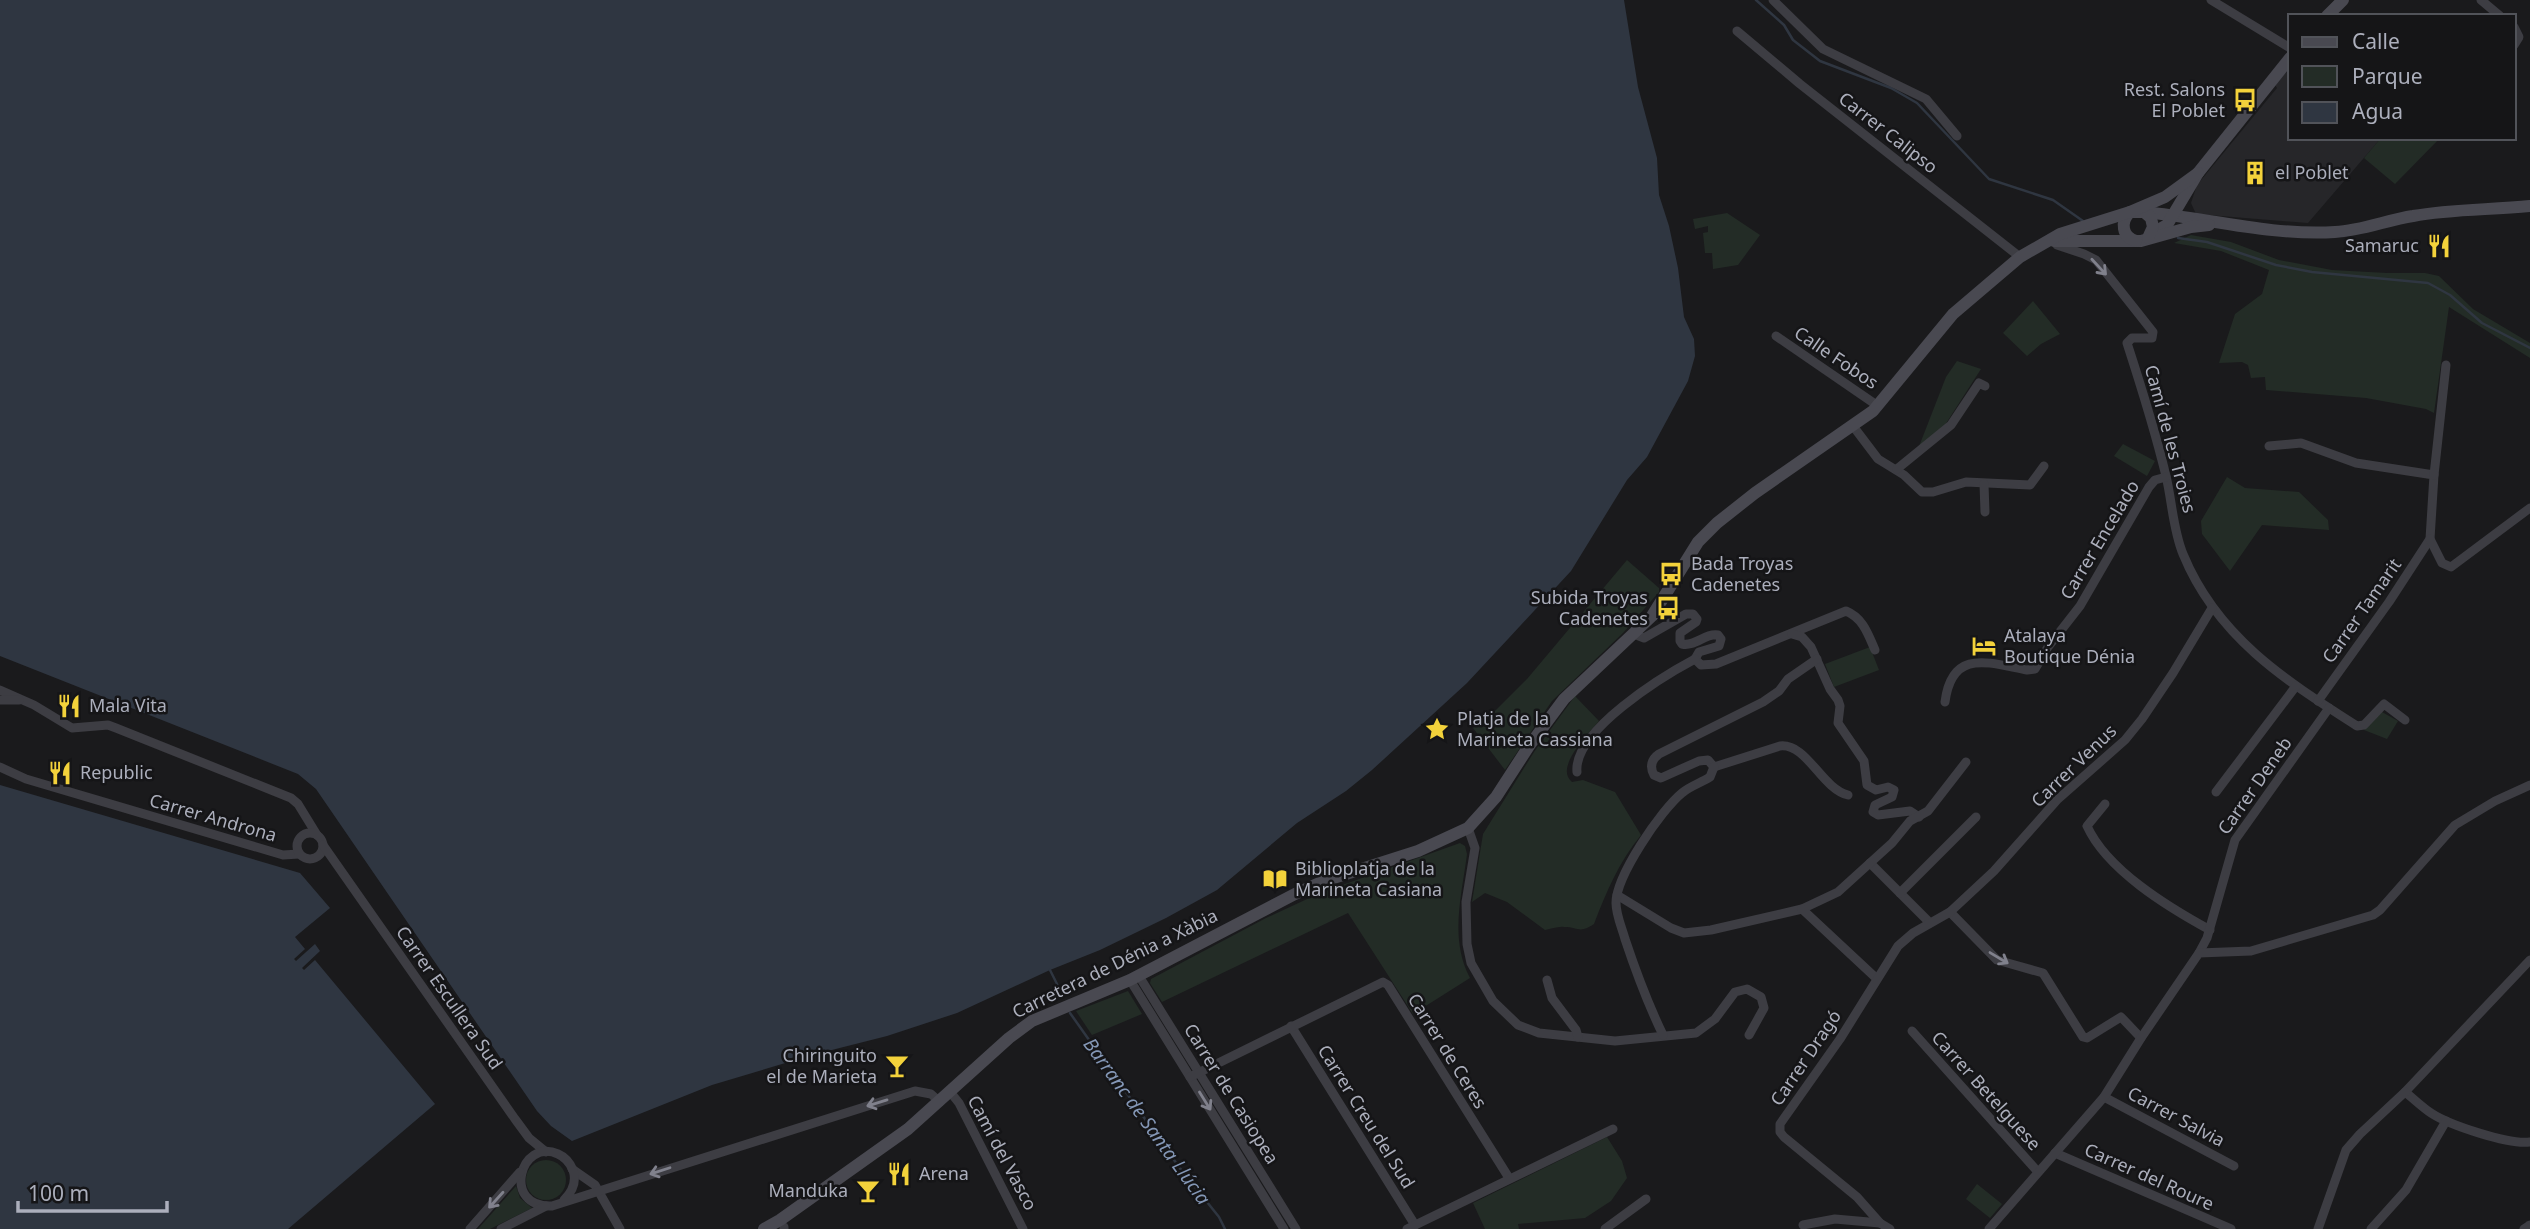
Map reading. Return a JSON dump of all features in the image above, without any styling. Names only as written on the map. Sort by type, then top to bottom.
[{"type":"street","points":[[1773,0],[1823,49],[1926,99],[1957,136]]},
{"type":"street","points":[[2211,0],[2288,47]]},
{"type":"street","points":[[2329,14],[2343,0]]},
{"type":"street","points":[[2481,0],[2498,14]]},
{"type":"street","name":"Carrer Calipso","points":[[1737,31],[1800,84],[2020,257]]},
{"type":"street","points":[[2198,173],[2169,195],[2125,218],[2123,228],[2127,237],[2147,239],[2161,230],[2174,215],[2198,173],[2288,60]]},
{"type":"street","name":"Carretera de Dénia a Xàbia","points":[[764,1229],[897,1138],[1025,1026],[1134,978],[1324,881],[1418,852],[1468,828],[1496,797],[1564,699],[1634,634],[1658,607],[1704,535],[1740,504],[1878,406],[1953,314],[2020,257],[2040,245],[2082,226],[2137,212],[2300,232],[2336,232],[2431,213],[2530,206]]},
{"type":"street","points":[[2137,212],[2151,218],[2147,239]]},
{"type":"street","name":"Carretera de Dénia a Xàbia","points":[[2040,245],[2069,240],[2116,243],[2220,223]]},
{"type":"street","name":"Camí de les Troies","points":[[2040,245],[2058,245],[2096,261],[2153,332],[2152,338],[2132,338],[2127,343],[2166,477],[2182,551],[2211,608],[2248,649],[2296,686],[2357,726],[2364,725],[2384,704],[2405,720]]},
{"type":"street","name":"Calle Fobos","points":[[1776,336],[1878,406]]},
{"type":"street","name":"Carrer Tamarit","points":[[2318,701],[2389,602],[2430,539],[2446,365]]},
{"type":"street","points":[[1897,469],[1951,425],[1979,383],[1984,386]]},
{"type":"street","points":[[1853,426],[1878,459],[1897,469],[1917,489],[1927,493],[1966,482],[2030,485],[2044,466]]},
{"type":"street","points":[[2269,446],[2301,443],[2356,463],[2434,475]]},
{"type":"street","name":"Carrer Encelado","points":[[1945,702],[1950,681],[1970,663],[1978,661],[2035,669],[2048,647],[2080,606],[2149,487],[2155,480],[2166,477]]},
{"type":"street","points":[[1984,484],[1985,512]]},
{"type":"street","points":[[2430,539],[2442,563],[2451,567],[2530,508]]},
{"type":"street","name":"Carrer Venus","points":[[1930,923],[1950,912],[1994,871],[2057,800],[2125,740],[2173,673],[2211,608]]},
{"type":"street","points":[[1695,659],[1701,664],[1716,664],[1846,611],[1858,618],[1864,626],[1875,650]]},
{"type":"street","points":[[1577,772],[1579,757],[1604,724],[1646,688],[1695,659],[1699,652],[1719,646],[1721,639],[1716,634],[1690,645],[1682,644],[1680,633],[1696,622],[1693,614],[1686,614],[1644,638],[1634,634]]},
{"type":"street","points":[[1792,634],[1802,637],[1817,659],[1840,706],[1840,729],[1864,761],[1867,785],[1876,790],[1888,787],[1894,790],[1892,797],[1875,804],[1872,812],[1878,815],[1910,811],[1919,817]]},
{"type":"street","points":[[1714,767],[1705,760],[1661,778],[1655,776],[1651,769],[1653,760],[1659,754],[1763,702],[1779,691],[1788,679],[1817,659]]},
{"type":"street","points":[[2216,792],[2296,686]]},
{"type":"street","points":[[0,690],[27,701],[72,728],[108,725],[291,798],[298,804],[317,835],[323,845],[316,858],[309,859],[299,854],[296,846],[302,836],[309,833],[317,835]]},
{"type":"street","points":[[0,700],[27,701]]},
{"type":"street","name":"Carrer Deneb","points":[[1989,1229],[2104,1097],[2199,953],[2210,930],[2235,840],[2329,708]]},
{"type":"street","points":[[1714,767],[1780,746],[1789,746],[1797,750],[1833,789],[1848,795]]},
{"type":"street","points":[[1617,895],[1684,933],[1711,930],[1802,909],[1838,892],[1892,843],[1910,821],[1928,811],[1966,762]]},
{"type":"street","name":"Carrer Androna","points":[[0,767],[26,779],[283,855],[299,854]]},
{"type":"street","points":[[1663,1035],[1628,948],[1617,912],[1617,895],[1627,870],[1661,815],[1684,791],[1710,777],[1714,767]]},
{"type":"street","points":[[2199,953],[2251,951],[2373,915],[2381,910],[2455,825],[2495,801],[2530,785]]},
{"type":"street","points":[[291,798],[300,815],[302,836]]},
{"type":"street","points":[[2105,804],[2087,822],[2099,844],[2127,876],[2148,893],[2210,930]]},
{"type":"street","points":[[1900,893],[1976,817]]},
{"type":"street","points":[[1468,828],[1475,848],[1466,902],[1466,929],[1471,963],[1493,1000],[1523,1028],[1539,1033],[1627,1041],[1696,1033],[1715,1019],[1735,992],[1747,989],[1760,997],[1764,1008],[1749,1035]]},
{"type":"street","name":"Carrer Escullera Sud","points":[[323,845],[529,1138],[546,1152]]},
{"type":"street","name":"Carrer Escullera Sud","points":[[316,858],[328,861],[344,875]]},
{"type":"street","points":[[1870,863],[1930,923]]},
{"type":"street","points":[[1802,909],[1876,978]]},
{"type":"street","points":[[1950,912],[1997,960],[2043,973],[2083,1038],[2121,1017],[2141,1038]]},
{"type":"street","name":"Carrer Dragó","points":[[1890,1229],[1880,1223],[1857,1197],[1784,1137],[1779,1128],[1840,1039],[1898,946],[1930,923]]},
{"type":"street","points":[[2318,1229],[2346,1150],[2530,960]]},
{"type":"street","name":"Carrer de Casiopea","points":[[1134,978],[1296,1229]]},
{"type":"street","points":[[1547,980],[1552,998],[1576,1030],[1578,1037]]},
{"type":"street","name":"Carrer de Ceres","points":[[1194,1074],[1381,982],[1386,983],[1509,1178]]},
{"type":"street","name":"Carrer Creu del Sud","points":[[1291,1026],[1411,1227]]},
{"type":"street","name":"Carrer Betelguese","points":[[1912,1031],[2038,1172]]},
{"type":"street","name":"Carrer de Casiopea","points":[[1194,1074],[1284,1229]]},
{"type":"street","points":[[500,1229],[545,1206],[915,1091],[931,1094],[940,1102]]},
{"type":"street","points":[[2405,1092],[2431,1114],[2446,1121],[2506,1141],[2530,1142]]},
{"type":"street","name":"Camí del Vasco","points":[[951,1093],[959,1103],[1021,1224]]},
{"type":"street","name":"Carrer Salvia","points":[[2104,1097],[2234,1166]]},
{"type":"street","points":[[2371,1229],[2406,1190],[2446,1121]]},
{"type":"street","points":[[1411,1227],[1613,1129]]},
{"type":"street","name":"Carrer Escullera Sud","points":[[529,1138],[531,1158]]},
{"type":"street","points":[[470,1229],[531,1158],[546,1152],[559,1154],[572,1169],[595,1185],[620,1229]]},
{"type":"street","name":"Carrer del Roure","points":[[2055,1153],[2231,1229]]},
{"type":"street","points":[[564,1200],[573,1186],[572,1169]]},
{"type":"street","points":[[522,1171],[520,1179],[525,1194],[545,1206]]},
{"type":"street","name":"Carretera de Dénia a Xàbia","points":[[783,1228],[825,1189]]},
{"type":"street","points":[[1605,1229],[1646,1199]]},
{"type":"street","points":[[1802,1225],[1835,1219],[1880,1223]]},
{"type":"street","points":[[2524,1229],[2530,1225]]},
{"type":"shaded area","name":"el Poblet","points":[[2288,70],[2288,140],[2379,140],[2308,223],[2196,214],[2191,203],[2197,185],[2277,88],[2275,85]]},
{"type":"green space","points":[[2379,140],[2438,140],[2395,184],[2364,158]]},
{"type":"green space","points":[[1727,213],[1760,235],[1738,265],[1713,269],[1712,253],[1705,253],[1703,233],[1708,232],[1708,226],[1695,229],[1693,219]]},
{"type":"green space","points":[[2191,235],[2231,242],[2279,260],[2332,270],[2425,273],[2439,276],[2473,309],[2530,343],[2530,358],[2449,307],[2434,413],[2426,409],[2366,398],[2266,390],[2265,377],[2251,378],[2248,365],[2242,362],[2219,363],[2235,314],[2262,294],[2269,270],[2221,251],[2174,243]]},
{"type":"green space","points":[[2033,301],[2060,334],[2041,344],[2027,356],[2003,333]]},
{"type":"green space","points":[[1957,361],[1981,369],[1945,425],[1918,449],[1946,377]]},
{"type":"green space","points":[[2123,444],[2155,461],[2147,476],[2114,456]]},
{"type":"green space","points":[[2227,477],[2245,488],[2299,492],[2328,520],[2329,530],[2262,525],[2230,571],[2202,534],[2201,521]]},
{"type":"green space","points":[[1627,560],[1659,588],[1659,592],[1623,633],[1552,701],[1505,770],[1473,728],[1493,713],[1527,679]]},
{"type":"green space","points":[[1870,647],[1879,670],[1834,687],[1825,664]]},
{"type":"green space","points":[[1575,696],[1599,721],[1575,751],[1567,768],[1568,776],[1572,782],[1583,780],[1615,792],[1641,835],[1614,878],[1594,924],[1582,929],[1562,927],[1545,930],[1507,902],[1485,893],[1472,902],[1483,834],[1534,752]]},
{"type":"green space","points":[[2382,712],[2398,721],[2387,739],[2364,730]]},
{"type":"green space","points":[[1460,843],[1465,846],[1467,854],[1460,901],[1460,948],[1470,978],[1413,1014],[1348,913],[1162,1002],[1150,983],[1151,979],[1266,918],[1320,893]]},
{"type":"green space","points":[[1128,991],[1142,1014],[1092,1035],[1076,1011]]},
{"type":"green space","points":[[1607,1137],[1622,1161],[1627,1178],[1611,1201],[1585,1218],[1518,1224],[1519,1229],[1485,1229],[1473,1203]]},
{"type":"green space","points":[[546,1160],[554,1161],[560,1166],[565,1172],[565,1188],[560,1194],[554,1199],[546,1200],[538,1199],[532,1194],[527,1188],[526,1180],[527,1172],[532,1166],[538,1161]]},
{"type":"green space","points":[[1977,1184],[2002,1204],[1990,1218],[1966,1199]]},
{"type":"green space","points":[[516,1186],[520,1198],[532,1208],[490,1229],[478,1229]]},
{"type":"water","points":[[0,0],[1624,0],[1638,87],[1657,158],[1659,195],[1669,226],[1684,317],[1694,339],[1695,356],[1688,381],[1647,457],[1627,480],[1571,571],[1467,683],[1372,770],[1346,791],[1297,823],[1217,890],[1100,950],[957,1013],[887,1036],[712,1085],[572,1141],[551,1126],[537,1111],[316,789],[298,774],[0,656]]},
{"type":"water","points":[[0,785],[300,873],[330,908],[295,937],[305,949],[294,959],[296,961],[315,944],[320,951],[302,968],[304,970],[315,960],[435,1104],[288,1229],[0,1229]]},
{"type":"waterway","points":[[1756,0],[1784,25],[1793,40],[1820,61],[1891,88],[1917,103],[1989,179],[2053,200],[2083,221]]},
{"type":"waterway","points":[[2178,238],[2207,242],[2276,265],[2312,272],[2428,283],[2450,295],[2482,323],[2530,348]]},
{"type":"waterway","name":"Barranc de Santa Llúcia","points":[[1050,970],[1058,986]]},
{"type":"waterway","name":"Barranc de Santa Llúcia","points":[[1070,1013],[1179,1167],[1219,1217],[1225,1229]]},
{"type":"place","name":"Rest. Salons El Poblet","points":[[2245,100]]},
{"type":"place","name":"el Poblet","points":[[2255,173]]},
{"type":"place","name":"Samaruc","points":[[2439,246]]},
{"type":"place","name":"Bada Troyas Cadenetes","points":[[1671,574]]},
{"type":"place","name":"Subida Troyas Cadenetes","points":[[1668,608]]},
{"type":"place","name":"Atalaya Boutique Dénia","points":[[1984,646]]},
{"type":"place","name":"Mala Vita","points":[[69,706]]},
{"type":"place","name":"Platja de la Marineta Cassiana","points":[[1437,729]]},
{"type":"place","name":"Republic","points":[[60,773]]},
{"type":"place","name":"Biblioplatja de la Marineta Casiana","points":[[1275,879]]},
{"type":"place","name":"Chiringuito el de Marieta","points":[[897,1066]]},
{"type":"place","name":"Arena","points":[[899,1174]]},
{"type":"place","name":"Manduka","points":[[868,1191]]}]
